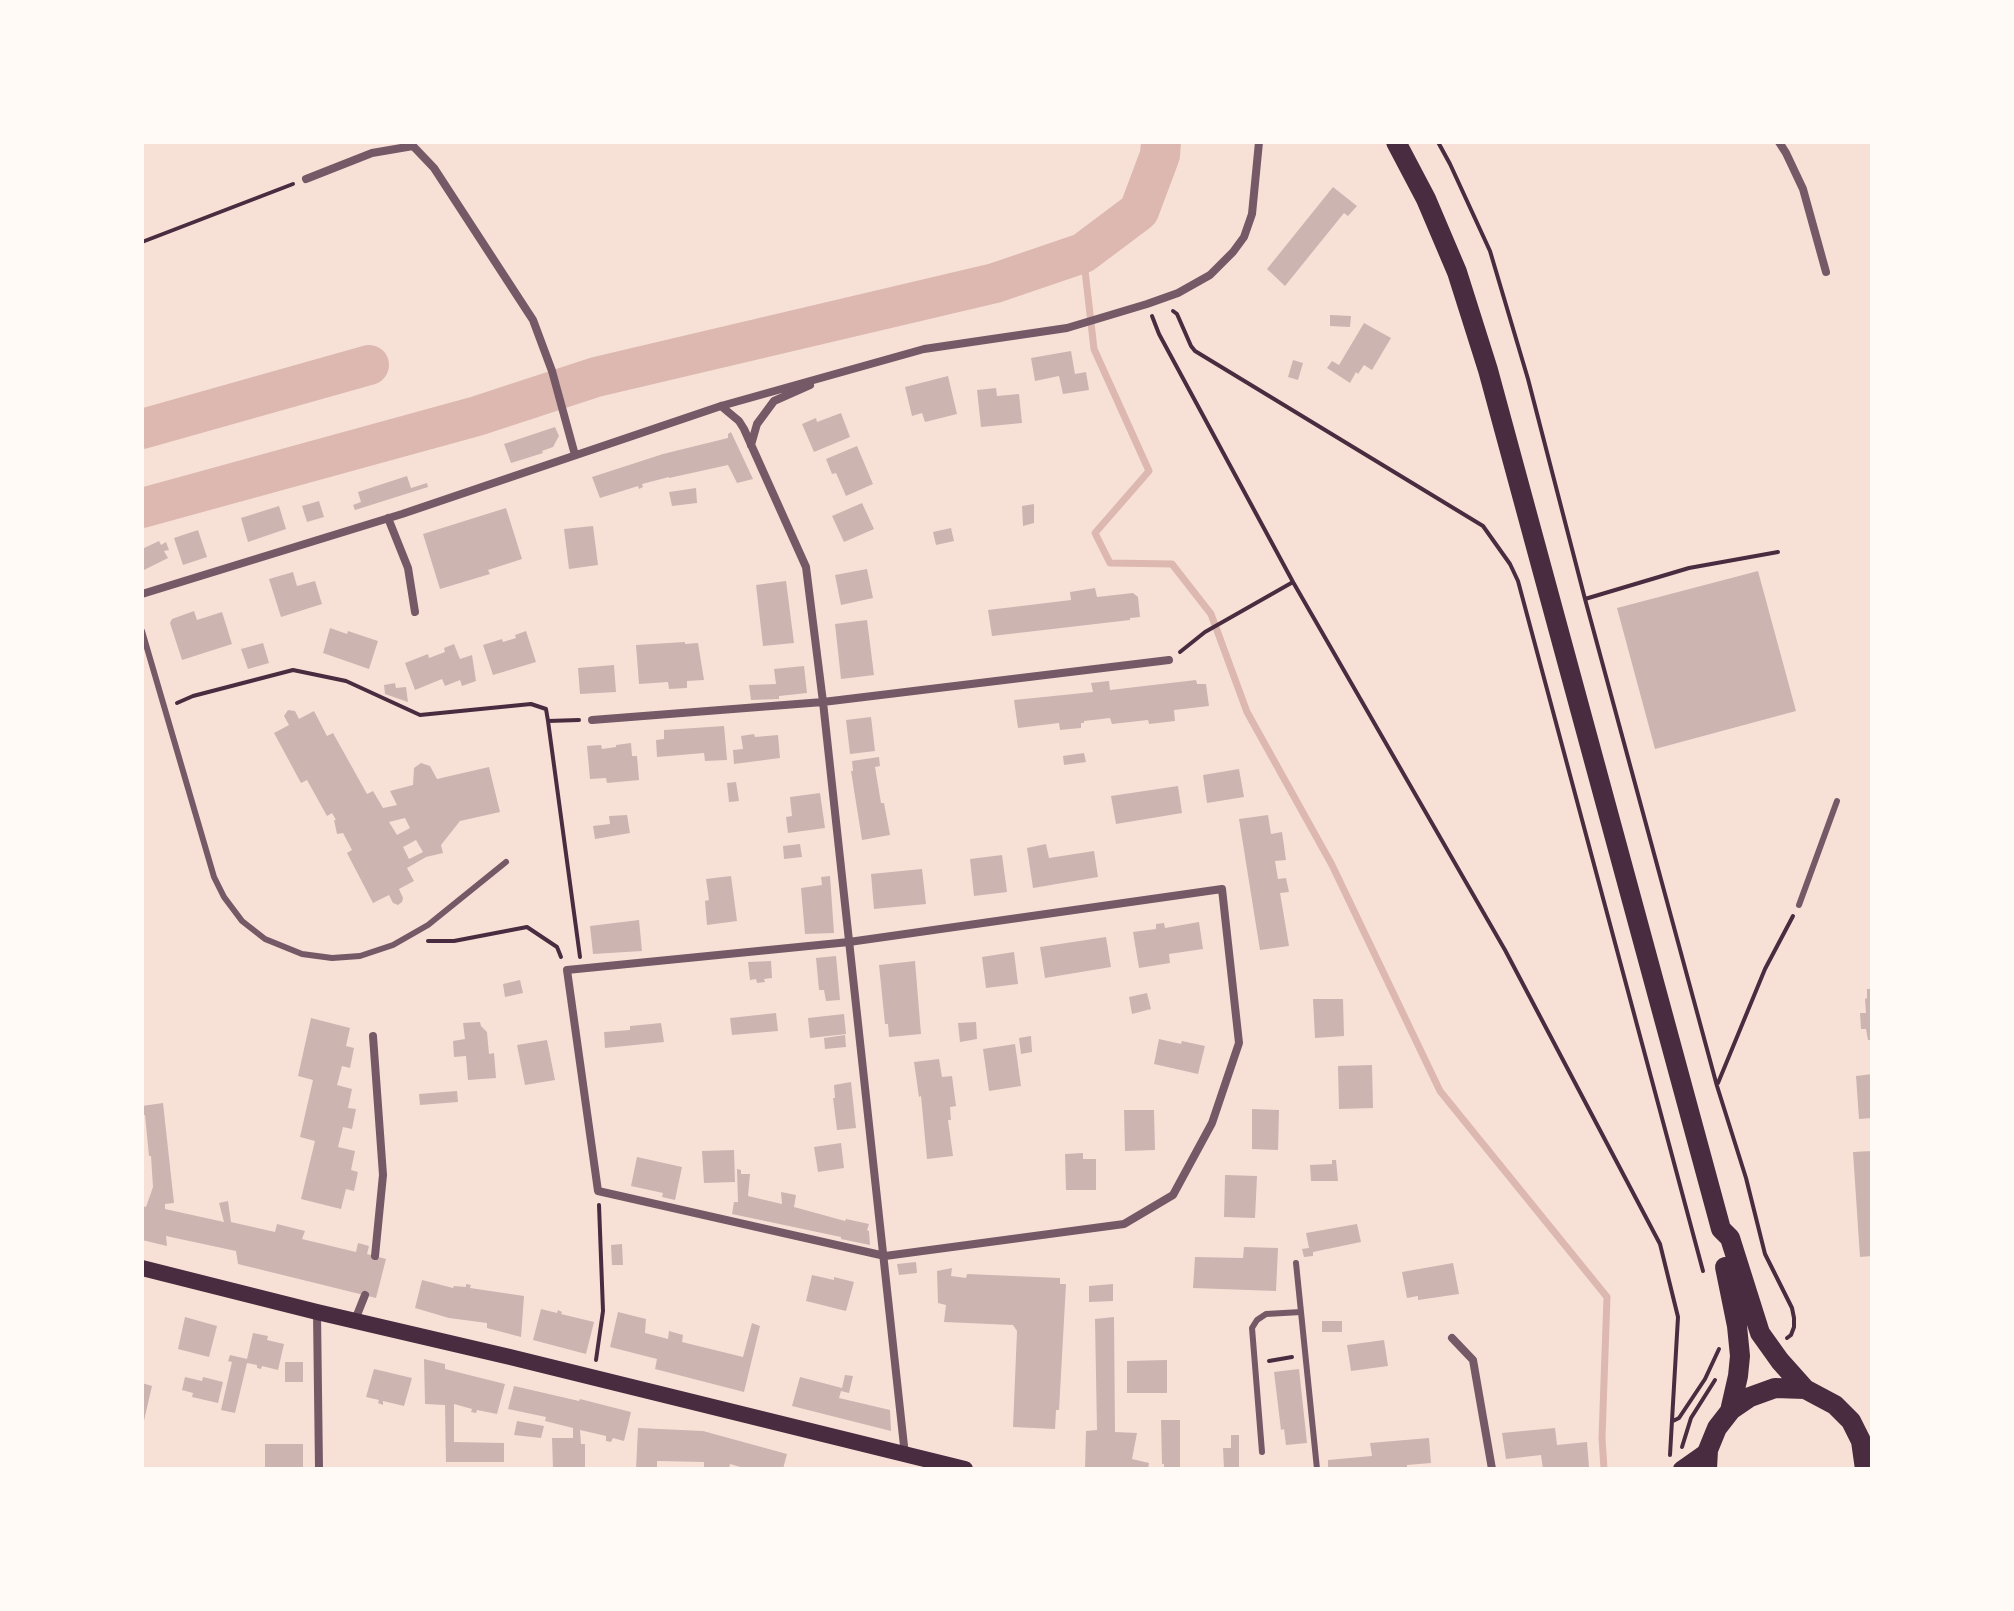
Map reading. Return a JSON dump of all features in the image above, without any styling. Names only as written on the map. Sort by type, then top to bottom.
[{"type":"main road","points":[[1396,142],[1426,199],[1457,272],[1488,370],[1721,1229],[1719,1242],[1730,1283],[1739,1339],[1738,1376],[1730,1411]]},
{"type":"main road","points":[[1721,1229],[1730,1238],[1760,1333],[1805,1389],[1835,1405],[1851,1421],[1861,1441],[1865,1469]]},
{"type":"main road","points":[[142,1268],[965,1469]]},
{"type":"main road","points":[[1676,1463],[1708,1460],[1717,1428],[1730,1411],[1750,1397],[1775,1388],[1805,1389]]},
{"type":"street","points":[[1252,142],[1257,157]]},
{"type":"street","points":[[142,594],[388,518],[721,406],[924,349],[1067,328],[1178,293],[1210,275],[1244,237],[1252,214],[1259,142]]},
{"type":"street","points":[[1779,142],[1803,189],[1826,272]]},
{"type":"street","points":[[306,179],[372,153],[413,146],[434,168],[533,320],[575,455]]},
{"type":"street","points":[[751,445],[757,424],[774,401],[836,373]]},
{"type":"street","points":[[721,406],[739,421],[806,567],[905,1455]]},
{"type":"street","points":[[388,518],[408,568],[415,612]]},
{"type":"street","points":[[592,720],[823,702],[1169,660]]},
{"type":"street","points":[[1222,889],[1239,1043],[1212,1123],[1173,1195],[1124,1224],[885,1256],[598,1191],[567,970],[581,968],[849,942],[1222,889]]},
{"type":"street","points":[[373,1036],[383,1175],[375,1256]]},
{"type":"street","points":[[354,1321],[365,1295]]},
{"type":"street","points":[[317,1312],[319,1469]]},
{"type":"street","points":[[1452,1338],[1473,1360],[1492,1469]]},
{"type":"lane","points":[[142,631],[214,877],[242,921],[265,939],[302,954],[332,958],[360,956],[393,945],[428,925],[506,862]]},
{"type":"lane","points":[[1799,905],[1837,801]]},
{"type":"lane","points":[[1296,1263],[1317,1469]]},
{"type":"lane","points":[[1262,1452],[1252,1328],[1266,1314],[1301,1312]]},
{"type":"path","points":[[1438,142],[1490,251],[1528,379],[1717,1086],[1746,1178],[1765,1254],[1788,1298],[1794,1318],[1791,1335],[1770,1348]]},
{"type":"path","points":[[142,242],[306,179]]},
{"type":"path","points":[[1158,300],[1177,314],[1195,351],[1483,526],[1510,564],[1518,581],[1707,1284]]},
{"type":"path","points":[[1147,304],[1159,334],[1293,582],[1505,950],[1660,1244],[1678,1317],[1672,1421],[1676,1463]]},
{"type":"path","points":[[1585,599],[1689,568],[1778,552]]},
{"type":"path","points":[[1169,660],[1205,632],[1293,582]]},
{"type":"path","points":[[163,708],[193,696],[293,670],[346,681],[420,715],[531,704],[546,709],[581,968]]},
{"type":"path","points":[[548,721],[592,720]]},
{"type":"path","points":[[1717,1086],[1765,969],[1799,905]]},
{"type":"path","points":[[412,934],[431,942],[454,941],[527,927],[557,947],[567,970]]},
{"type":"path","points":[[594,1378],[603,1311],[598,1191]]},
{"type":"path","points":[[1672,1421],[1679,1418],[1705,1379],[1721,1343],[1739,1339]]},
{"type":"path","points":[[1255,1366],[1279,1358],[1306,1359]]},
{"type":"building","points":[[1333,187],[1357,206],[1348,216],[1344,213],[1285,286],[1267,269]]},
{"type":"building","points":[[1330,315],[1351,316],[1350,327],[1330,326]]},
{"type":"building","points":[[1364,323],[1391,338],[1372,370],[1364,365],[1350,383],[1327,368],[1332,361],[1339,365]]},
{"type":"building","points":[[1071,351],[1075,374],[1086,372],[1089,390],[1063,394],[1059,376],[1035,381],[1031,358]]},
{"type":"building","points":[[1293,360],[1303,363],[1298,380],[1288,377]]},
{"type":"building","points":[[948,376],[957,414],[925,422],[922,413],[912,416],[905,387]]},
{"type":"building","points":[[996,388],[997,396],[1019,394],[1022,423],[981,427],[977,390]]},
{"type":"building","points":[[841,413],[850,437],[814,452],[802,424]]},
{"type":"building","points":[[555,427],[559,436],[553,447],[511,463],[504,444]]},
{"type":"building","points":[[731,432],[753,479],[737,483],[728,465],[669,477],[642,484],[643,487],[639,489],[638,486],[600,498],[592,477],[663,454],[728,438]]},
{"type":"building","points":[[857,446],[873,484],[846,496],[826,459]]},
{"type":"building","points":[[407,476],[411,488],[427,483],[428,487],[355,510],[353,505],[361,502],[358,492]]},
{"type":"building","points":[[696,488],[697,503],[672,506],[669,492]]},
{"type":"building","points":[[319,501],[324,517],[307,522],[302,506]]},
{"type":"building","points":[[862,503],[874,529],[844,542],[832,516]]},
{"type":"building","points":[[1034,504],[1034,523],[1023,526],[1022,506]]},
{"type":"building","points":[[279,506],[286,529],[248,542],[241,518]]},
{"type":"building","points":[[506,508],[522,559],[488,570],[490,574],[440,589],[423,534]]},
{"type":"building","points":[[593,526],[598,565],[569,569],[564,529]]},
{"type":"building","points":[[951,528],[954,541],[936,545],[933,532]]},
{"type":"building","points":[[198,530],[207,557],[183,565],[174,538]]},
{"type":"building","points":[[159,541],[161,545],[166,542],[169,550],[164,551],[168,558],[142,571],[142,549]]},
{"type":"building","points":[[867,569],[873,598],[841,605],[835,575]]},
{"type":"building","points":[[1758,571],[1796,711],[1655,749],[1617,608]]},
{"type":"building","points":[[293,572],[297,586],[315,581],[322,604],[281,617],[269,579]]},
{"type":"building","points":[[786,581],[794,643],[763,646],[756,585]]},
{"type":"building","points":[[1095,588],[1097,597],[1133,593],[1138,597],[1140,617],[992,636],[988,610],[1071,600],[1070,592]]},
{"type":"building","points":[[194,611],[197,620],[222,612],[232,644],[182,660],[170,623],[172,619]]},
{"type":"building","points":[[867,620],[874,675],[841,679],[835,624]]},
{"type":"building","points":[[330,628],[378,641],[369,669],[323,653]]},
{"type":"building","points":[[526,631],[536,662],[493,675],[483,645],[516,638],[515,635]]},
{"type":"building","points":[[263,643],[269,663],[248,669],[241,649]]},
{"type":"building","points":[[698,643],[704,680],[687,681],[687,688],[669,689],[668,682],[639,684],[636,645]]},
{"type":"building","points":[[454,644],[460,659],[472,655],[476,681],[462,686],[460,680],[445,686],[442,679],[415,690],[405,663],[428,654],[429,658],[445,652],[444,648]]},
{"type":"building","points":[[614,665],[616,692],[580,694],[578,668]]},
{"type":"building","points":[[804,666],[807,693],[779,696],[779,699],[751,700],[749,685],[776,684],[774,669]]},
{"type":"building","points":[[1196,680],[1197,684],[1206,684],[1209,706],[1174,710],[1175,721],[1112,724],[1110,718],[1084,721],[1081,728],[1060,730],[1059,723],[1018,728],[1014,700],[1093,692],[1091,683],[1109,681],[1110,690]]},
{"type":"building","points":[[395,683],[396,688],[406,687],[408,702],[385,694],[384,685]]},
{"type":"building","points":[[288,710],[295,711],[299,719],[314,711],[327,736],[333,733],[367,794],[373,791],[383,808],[397,805],[390,791],[413,785],[414,768],[421,763],[430,766],[437,779],[489,767],[500,812],[460,821],[441,845],[443,853],[426,857],[407,868],[414,881],[399,889],[403,898],[398,905],[389,895],[373,903],[347,853],[352,850],[343,833],[337,834],[332,813],[327,816],[307,780],[301,783],[274,733],[289,725],[284,716]],"holes":[[[405,818],[410,828],[397,835],[389,822]],[[416,840],[423,852],[409,859],[403,847]]]},
{"type":"building","points":[[871,717],[875,751],[850,754],[846,720]]},
{"type":"building","points":[[724,726],[727,760],[705,761],[704,753],[657,757],[656,740],[664,739],[664,730]]},
{"type":"building","points":[[754,734],[755,737],[778,735],[780,758],[734,764],[733,750],[743,749],[741,736]]},
{"type":"building","points":[[631,743],[632,756],[637,756],[639,780],[607,783],[606,778],[590,779],[587,746],[601,745],[602,749]]},
{"type":"building","points":[[1084,753],[1086,762],[1064,765],[1063,756]]},
{"type":"building","points":[[879,757],[880,766],[875,767],[890,835],[862,840],[852,761]]},
{"type":"building","points":[[1239,769],[1244,797],[1207,803],[1203,775]]},
{"type":"building","points":[[736,782],[739,801],[729,802],[727,783]]},
{"type":"building","points":[[1178,786],[1182,813],[1116,824],[1111,796]]},
{"type":"building","points":[[820,793],[825,828],[788,833],[786,817],[792,816],[790,797]]},
{"type":"building","points":[[627,815],[630,833],[595,839],[593,826],[610,824],[609,816]]},
{"type":"building","points":[[1268,815],[1271,834],[1282,832],[1286,860],[1275,861],[1278,879],[1286,878],[1289,892],[1280,893],[1289,946],[1260,950],[1239,819]]},
{"type":"building","points":[[800,844],[802,857],[784,859],[783,846]]},
{"type":"building","points":[[1046,844],[1049,858],[1094,851],[1098,877],[1033,888],[1027,848]]},
{"type":"building","points":[[1002,855],[1007,892],[974,896],[970,859]]},
{"type":"building","points":[[922,869],[926,904],[874,909],[871,874]]},
{"type":"building","points":[[731,876],[737,921],[707,925],[705,901],[709,900],[706,879]]},
{"type":"building","points":[[830,876],[834,933],[805,934],[801,888],[822,885],[821,877]]},
{"type":"building","points":[[639,920],[642,951],[593,954],[590,926]]},
{"type":"building","points":[[1199,922],[1203,949],[1169,954],[1170,963],[1139,968],[1133,932],[1156,929],[1156,924],[1164,923],[1165,928]]},
{"type":"building","points":[[1106,937],[1111,967],[1045,978],[1040,947]]},
{"type":"building","points":[[1014,952],[1018,984],[986,988],[982,957]]},
{"type":"building","points":[[836,956],[840,1000],[826,1001],[824,990],[819,990],[816,958]]},
{"type":"building","points":[[771,961],[772,978],[757,983],[756,979],[750,980],[748,962]]},
{"type":"building","points":[[915,961],[921,1034],[889,1037],[879,965]]},
{"type":"building","points":[[520,980],[523,993],[505,997],[503,984]]},
{"type":"building","points":[[1867,989],[1872,989],[1872,1040],[1868,1040],[1866,1029],[1861,1029],[1860,1013],[1866,1013]]},
{"type":"building","points":[[1147,993],[1151,1009],[1132,1014],[1129,997]]},
{"type":"building","points":[[1313,999],[1343,999],[1344,1036],[1315,1038]]},
{"type":"building","points":[[776,1013],[778,1031],[732,1035],[730,1018]]},
{"type":"building","points":[[844,1014],[846,1034],[810,1038],[808,1018]]},
{"type":"building","points":[[311,1018],[350,1028],[346,1046],[354,1048],[350,1068],[342,1066],[337,1085],[352,1089],[348,1108],[356,1109],[352,1129],[343,1127],[338,1147],[355,1151],[351,1170],[358,1172],[354,1191],[346,1189],[341,1209],[301,1199],[315,1141],[300,1137],[313,1080],[298,1076]]},
{"type":"building","points":[[480,1022],[487,1032],[489,1054],[494,1053],[496,1078],[468,1080],[466,1056],[454,1057],[453,1041],[465,1039],[463,1023]]},
{"type":"building","points":[[976,1022],[977,1039],[960,1042],[958,1023]]},
{"type":"building","points":[[661,1023],[664,1042],[605,1048],[604,1032]]},
{"type":"building","points":[[845,1035],[846,1047],[825,1049],[824,1038]]},
{"type":"building","points":[[1031,1036],[1032,1052],[1021,1054],[1019,1038]]},
{"type":"building","points":[[1159,1039],[1205,1046],[1198,1074],[1154,1064]]},
{"type":"building","points":[[547,1040],[555,1080],[525,1085],[517,1045]]},
{"type":"building","points":[[1015,1044],[1021,1086],[989,1091],[983,1049]]},
{"type":"building","points":[[939,1059],[942,1077],[952,1076],[956,1106],[950,1107],[951,1120],[948,1120],[953,1156],[927,1159],[921,1096],[914,1062]]},
{"type":"building","points":[[1372,1065],[1373,1108],[1339,1109],[1338,1066]]},
{"type":"building","points":[[1872,1074],[1872,1118],[1859,1119],[1856,1076]]},
{"type":"building","points":[[851,1082],[856,1128],[837,1130],[834,1085]]},
{"type":"building","points":[[457,1091],[458,1102],[420,1105],[419,1094]]},
{"type":"building","points":[[163,1103],[174,1203],[165,1204],[165,1209],[224,1222],[219,1203],[228,1201],[231,1222],[275,1232],[277,1224],[305,1231],[302,1239],[356,1252],[358,1243],[369,1246],[367,1254],[386,1259],[376,1298],[238,1264],[236,1251],[166,1236],[167,1246],[142,1240],[142,1206],[146,1207],[153,1187],[142,1106]]},
{"type":"building","points":[[1252,1109],[1279,1110],[1278,1150],[1252,1149]]},
{"type":"building","points":[[1124,1110],[1154,1110],[1155,1150],[1125,1151]]},
{"type":"building","points":[[841,1143],[844,1168],[818,1172],[814,1147]]},
{"type":"building","points":[[734,1150],[735,1182],[704,1183],[702,1151]]},
{"type":"building","points":[[1872,1151],[1872,1256],[1860,1257],[1853,1152]]},
{"type":"building","points":[[1083,1153],[1083,1159],[1096,1159],[1096,1190],[1066,1190],[1065,1154]]},
{"type":"building","points":[[637,1157],[682,1167],[675,1200],[662,1197],[663,1193],[631,1186]]},
{"type":"building","points":[[1332,1160],[1336,1160],[1338,1181],[1311,1181],[1310,1165],[1332,1164]]},
{"type":"building","points":[[737,1169],[741,1170],[741,1174],[750,1174],[748,1196],[782,1204],[781,1192],[796,1195],[794,1207],[869,1224],[870,1245],[732,1214],[734,1202],[738,1202]]},
{"type":"building","points":[[1225,1175],[1257,1176],[1255,1218],[1224,1217]]},
{"type":"building","points":[[1357,1224],[1361,1242],[1313,1252],[1313,1256],[1304,1257],[1302,1249],[1309,1248],[1306,1233]]},
{"type":"building","points":[[622,1244],[623,1265],[612,1265],[611,1245]]},
{"type":"building","points":[[1244,1247],[1278,1248],[1276,1291],[1193,1288],[1195,1257],[1243,1258]]},
{"type":"building","points":[[916,1262],[917,1273],[899,1275],[897,1264]]},
{"type":"building","points":[[1453,1263],[1459,1294],[1418,1300],[1418,1296],[1407,1298],[1402,1272]]},
{"type":"building","points":[[952,1268],[951,1276],[1060,1278],[1060,1284],[1066,1284],[1059,1410],[1056,1410],[1055,1429],[1013,1427],[1017,1331],[1013,1325],[944,1322],[946,1305],[938,1303],[937,1271]]},
{"type":"building","points":[[812,1275],[854,1282],[846,1311],[806,1301]]},
{"type":"building","points":[[422,1280],[453,1288],[466,1287],[466,1284],[471,1285],[470,1288],[524,1296],[521,1337],[487,1328],[487,1323],[449,1318],[415,1308]]},
{"type":"building","points":[[1113,1284],[1113,1301],[1089,1302],[1089,1286]]},
{"type":"building","points":[[541,1309],[557,1313],[558,1310],[561,1314],[594,1322],[586,1354],[533,1340]]},
{"type":"building","points":[[618,1312],[646,1319],[645,1333],[668,1339],[669,1331],[683,1335],[682,1342],[743,1357],[752,1323],[760,1326],[744,1392],[655,1369],[657,1359],[610,1347]]},
{"type":"building","points":[[185,1317],[217,1326],[209,1357],[178,1349]]},
{"type":"building","points":[[1114,1317],[1115,1432],[1137,1433],[1132,1459],[1149,1463],[1148,1469],[1085,1469],[1086,1431],[1097,1430],[1095,1319]]},
{"type":"building","points":[[1322,1321],[1342,1321],[1342,1332],[1322,1332]]},
{"type":"building","points":[[253,1333],[284,1344],[278,1370],[262,1366],[261,1369],[247,1363],[235,1413],[221,1410],[232,1362],[228,1361],[230,1355],[247,1359]]},
{"type":"building","points":[[1384,1340],[1388,1366],[1351,1371],[1347,1345]]},
{"type":"building","points":[[424,1359],[445,1364],[445,1369],[505,1384],[497,1414],[477,1410],[476,1413],[471,1412],[472,1409],[454,1404],[454,1442],[504,1443],[504,1462],[446,1462],[445,1405],[425,1404]]},
{"type":"building","points":[[1167,1360],[1167,1393],[1127,1393],[1127,1361]]},
{"type":"building","points":[[285,1362],[303,1362],[303,1382],[285,1382]]},
{"type":"building","points":[[374,1369],[412,1378],[404,1406],[383,1401],[383,1405],[378,1403],[379,1400],[366,1397]]},
{"type":"building","points":[[1299,1369],[1307,1443],[1286,1445],[1284,1429],[1281,1430],[1274,1372]]},
{"type":"building","points":[[845,1375],[853,1376],[849,1393],[841,1391],[839,1398],[890,1410],[891,1431],[792,1406],[800,1377],[842,1388]]},
{"type":"building","points":[[185,1377],[223,1382],[218,1403],[192,1397],[193,1393],[182,1390]]},
{"type":"building","points":[[142,1383],[152,1386],[143,1425],[142,1425]]},
{"type":"building","points":[[514,1386],[631,1412],[624,1441],[613,1438],[611,1442],[606,1441],[606,1436],[580,1430],[581,1444],[585,1444],[585,1469],[553,1469],[552,1438],[573,1438],[573,1428],[545,1421],[546,1417],[508,1409]]},
{"type":"building","points":[[1161,1420],[1180,1420],[1180,1469],[1164,1469],[1162,1464]]},
{"type":"building","points":[[517,1421],[544,1426],[541,1438],[514,1435]]},
{"type":"building","points":[[638,1428],[703,1431],[787,1454],[783,1469],[747,1469],[730,1464],[729,1469],[704,1469],[704,1462],[657,1461],[657,1469],[636,1469]]},
{"type":"building","points":[[1555,1428],[1557,1445],[1587,1442],[1589,1467],[1543,1469],[1541,1455],[1506,1459],[1502,1433]]},
{"type":"building","points":[[1231,1435],[1239,1435],[1239,1469],[1224,1469],[1223,1448],[1231,1448]]},
{"type":"building","points":[[1429,1438],[1431,1463],[1407,1465],[1407,1469],[1328,1469],[1328,1460],[1372,1456],[1370,1443]]},
{"type":"building","points":[[265,1444],[303,1444],[303,1469],[265,1469]]},
{"type":"waterway","points":[[142,508],[477,416],[596,377],[995,283],[1083,253],[1139,211],[1160,155],[1161,142]]},
{"type":"waterway","points":[[1083,253],[1094,349],[1149,471],[1095,533],[1110,563],[1172,564],[1211,614],[1247,712],[1332,865],[1440,1091],[1607,1297],[1602,1438],[1604,1469]]},
{"type":"waterway","points":[[142,429],[369,365]]}]
